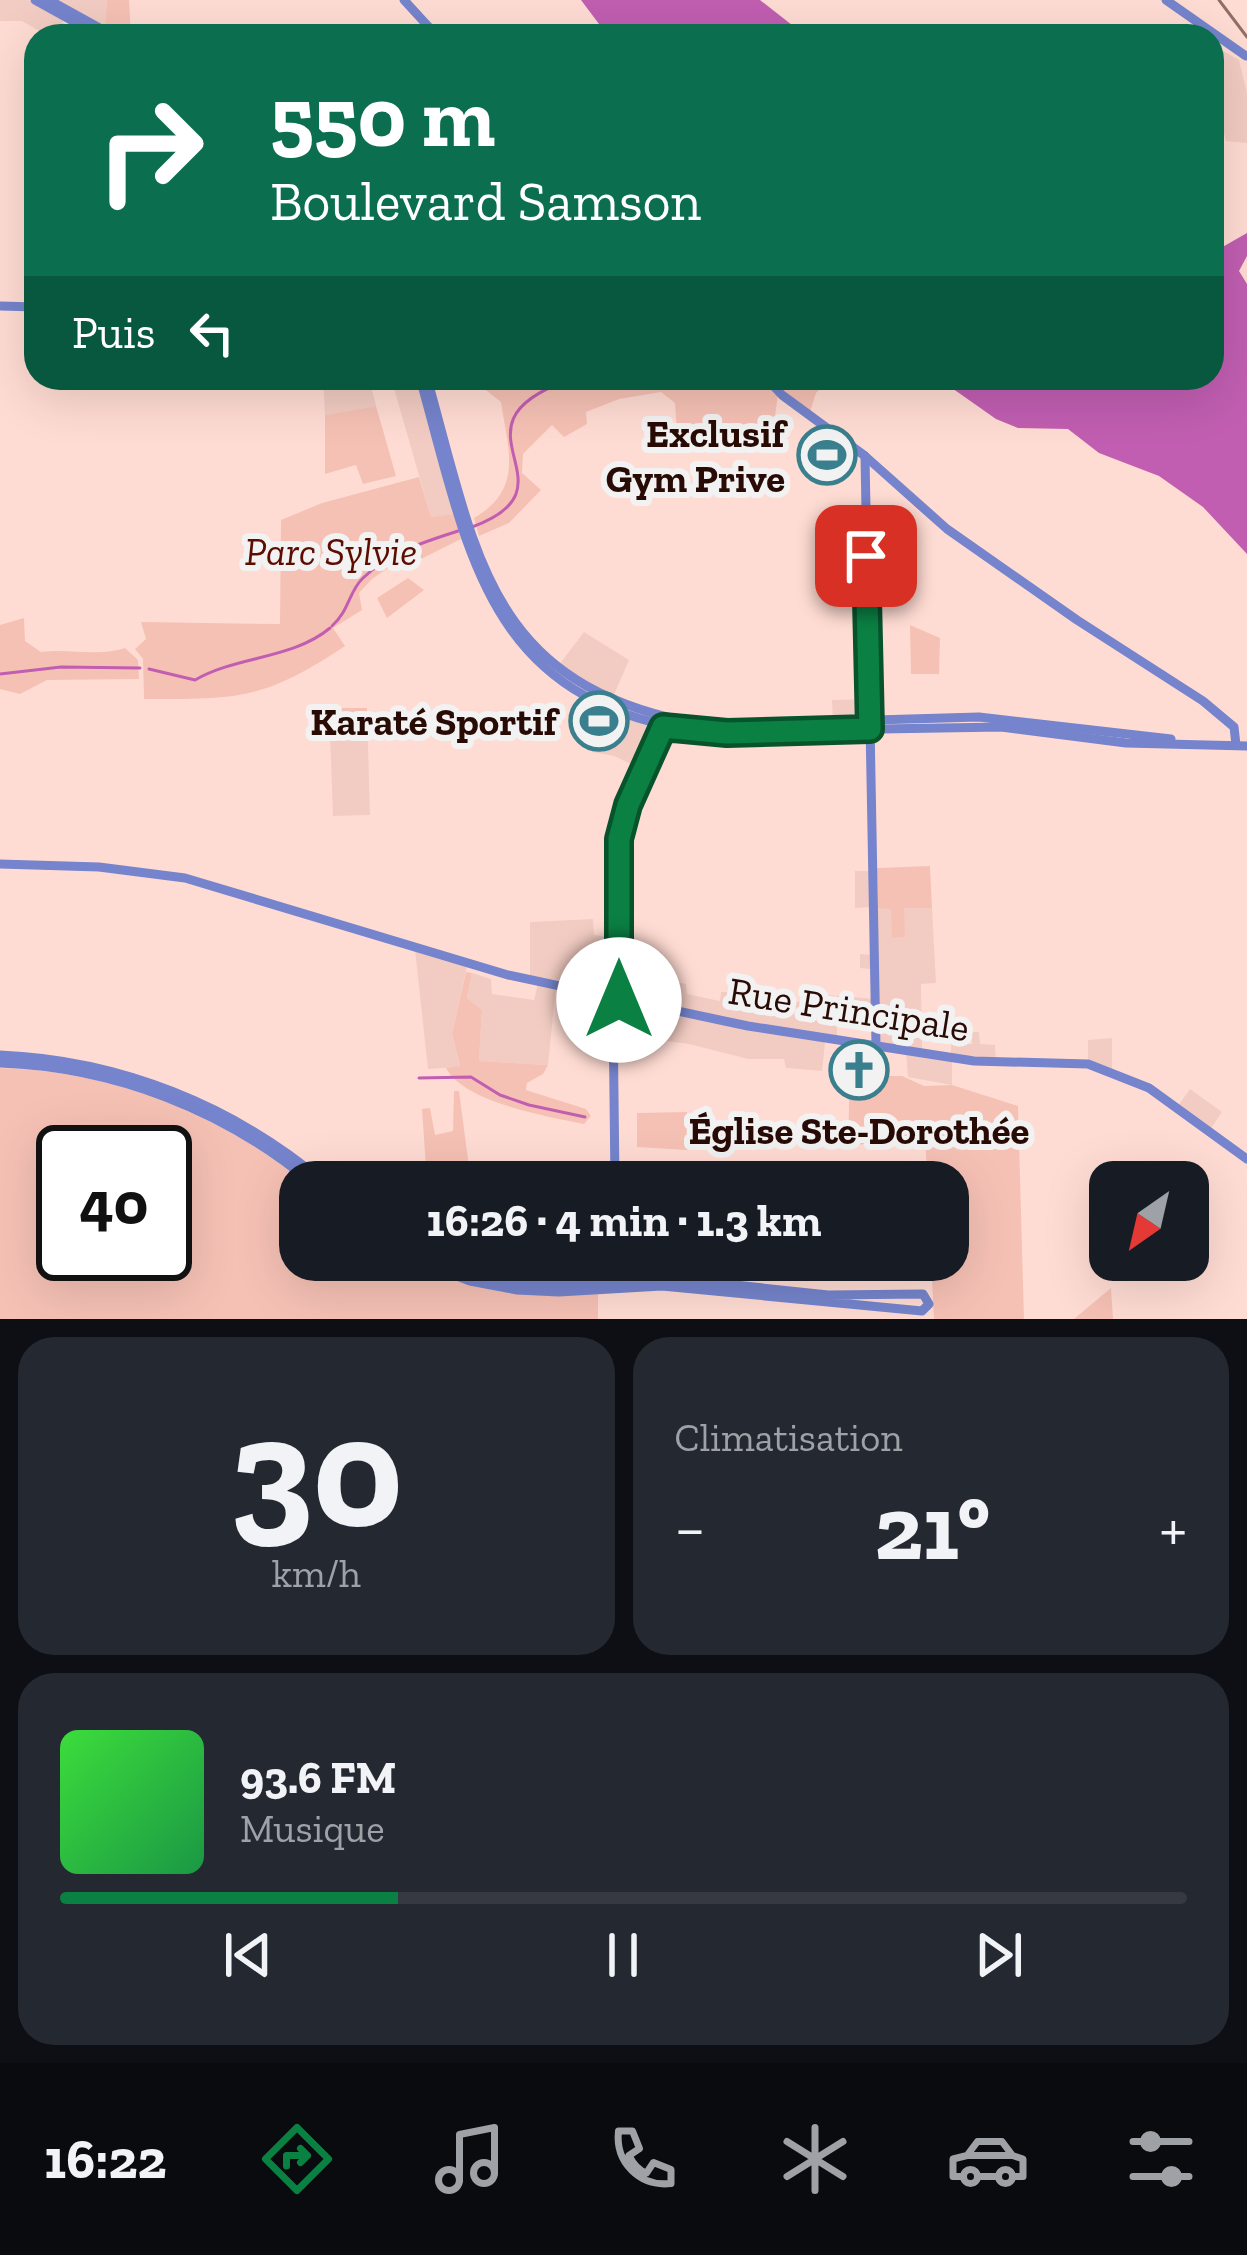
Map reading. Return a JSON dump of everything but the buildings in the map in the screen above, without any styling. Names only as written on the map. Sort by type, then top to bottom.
[{"type":"street","points":[[34,0],[78,24]]},
{"type":"street","points":[[49,0],[92,24]]},
{"type":"street","points":[[404,0],[426,24]]},
{"type":"street","points":[[1156,0],[1188,24]]},
{"type":"street","points":[[1166,0],[1200,24]]},
{"type":"street","points":[[427,390],[463,538],[497,613],[556,678],[609,708],[661,722],[723,726],[1001,727],[1126,743],[1241,746],[1234,727],[1203,701],[947,529],[865,456],[779,390]]},
{"type":"street","points":[[865,456],[876,1046]]},
{"type":"street","points":[[617,1161],[611,840],[616,816],[661,722]]},
{"type":"street","name":"Rue Principale","points":[[0,864],[99,867],[185,878],[508,975],[748,1026],[974,1061],[1088,1064],[1149,1088],[1247,1159]]},
{"type":"street","points":[[0,1059],[99,1076],[178,1102],[249,1137],[282,1161]]},
{"type":"street","points":[[0,1059],[91,1066],[173,1091],[249,1128],[295,1161]]},
{"type":"street","points":[[470,1281],[559,1292],[618,1282],[922,1311],[929,1304],[923,1294],[829,1295],[675,1279],[618,1282],[571,1285],[510,1281]]},
{"type":"shaded area","points":[[0,0],[28,0],[64,24],[27,24],[0,21]]},
{"type":"shaded area","points":[[58,0],[107,0],[105,24]]},
{"type":"shaded area","points":[[581,0],[760,0],[791,24],[599,24]]},
{"type":"shaded area","points":[[1224,52],[1239,60],[1247,93],[1247,143],[1226,141]]},
{"type":"shaded area","points":[[1247,233],[1247,256],[1239,271],[1247,284],[1247,554],[1203,507],[1159,476],[1099,453],[1068,429],[1018,428],[996,419],[955,390],[1224,390],[1224,246]]},
{"type":"shaded area","points":[[324,390],[372,390],[376,406],[325,415]]},
{"type":"shaded area","points":[[394,390],[420,390],[454,514],[431,517]]},
{"type":"shaded area","points":[[825,430],[850,449],[840,471],[821,472]]},
{"type":"shaded area","points":[[584,632],[629,660],[613,697],[559,665]]},
{"type":"shaded area","points":[[870,699],[870,722],[833,723],[832,700]]},
{"type":"shaded area","points":[[601,704],[657,725],[639,768],[592,752],[591,726]]},
{"type":"shaded area","points":[[329,708],[367,708],[370,815],[333,816]]},
{"type":"shaded area","points":[[855,871],[870,871],[875,908],[932,908],[936,983],[921,984],[922,1053],[951,1058],[951,1044],[972,1044],[972,1032],[979,1032],[980,1044],[995,1045],[996,1062],[952,1058],[952,1085],[908,1077],[906,1052],[876,1046],[877,1021],[853,1018],[837,1018],[837,1037],[822,1041],[822,1071],[786,1068],[784,1059],[748,1059],[689,1044],[622,1035],[624,1004],[640,1005],[640,974],[686,984],[687,994],[720,1001],[721,992],[732,992],[733,1000],[807,1002],[811,1014],[827,1015],[828,995],[875,999],[877,970],[860,968],[860,954],[875,955],[874,907],[855,908]]},
{"type":"shaded area","points":[[593,919],[594,935],[609,937],[609,989],[530,976],[530,922]]},
{"type":"shaded area","points":[[415,950],[467,966],[452,1034],[460,1067],[428,1069]]},
{"type":"shaded area","points":[[472,973],[491,979],[492,994],[534,1000],[538,984],[556,985],[548,1065],[479,1061],[482,1010],[467,998]]},
{"type":"shaded area","points":[[1112,1038],[1112,1071],[1088,1064],[1088,1040]]},
{"type":"shaded area","points":[[1190,1089],[1222,1112],[1209,1131],[1177,1107]]},
{"type":"green space","points":[[107,0],[129,0],[130,24],[105,24]]},
{"type":"green space","points":[[486,390],[774,390],[778,394],[773,431],[677,435],[675,403],[661,392],[619,399],[586,412],[587,424],[564,437],[552,425],[523,454],[522,473],[541,490],[509,523],[479,536],[474,518],[500,494],[509,467],[501,402]]},
{"type":"green space","points":[[783,390],[819,390],[810,412]]},
{"type":"green space","points":[[376,406],[396,476],[363,484],[356,465],[325,474],[325,415]]},
{"type":"green space","name":"Parc Sylvie","points":[[419,477],[431,517],[454,514],[461,539],[417,561],[404,557],[372,579],[359,593],[362,610],[333,628],[345,646],[293,677],[250,693],[144,699],[143,659],[135,649],[146,639],[141,622],[280,624],[281,520],[322,503]]},
{"type":"green space","points":[[408,578],[424,590],[387,618],[377,598]]},
{"type":"green space","points":[[24,618],[25,641],[41,652],[125,648],[138,660],[139,679],[47,680],[20,694],[0,689],[0,625]]},
{"type":"green space","points":[[910,625],[940,638],[939,674],[911,674]]},
{"type":"green space","points":[[341,708],[367,708],[367,731],[337,732]]},
{"type":"green space","points":[[930,866],[932,908],[904,908],[905,937],[892,938],[891,909],[878,908],[877,868]]},
{"type":"green space","points":[[466,972],[472,973],[467,998],[482,1010],[479,1061],[548,1065],[527,1083],[526,1090],[586,1109],[591,1116],[584,1124],[488,1099],[456,1080],[446,1068],[460,1066],[452,1034]]},
{"type":"green space","points":[[850,1065],[855,1065],[857,1080],[902,1076],[924,1086],[952,1085],[1018,1106],[1024,1319],[934,1319],[932,1281],[969,1281],[969,1161],[926,1161],[925,1141],[848,1145]]},
{"type":"green space","points":[[0,1068],[82,1077],[162,1100],[237,1136],[279,1163],[279,1281],[458,1281],[502,1292],[598,1294],[598,1319],[0,1319]]},
{"type":"green space","points":[[454,1091],[459,1091],[468,1161],[426,1161],[422,1109],[430,1108],[435,1135],[453,1131]]},
{"type":"green space","points":[[687,1112],[688,1150],[637,1147],[637,1113]]},
{"type":"green space","points":[[1111,1288],[1113,1319],[1074,1319]]},
{"type":"waterway","points":[[472,527],[503,511],[516,493],[518,475],[510,437],[514,417],[530,399],[548,390]]},
{"type":"waterway","points":[[332,626],[358,583],[373,569],[408,549],[458,531]]},
{"type":"waterway","points":[[149,669],[195,680],[299,646],[330,628]]},
{"type":"waterway","points":[[0,674],[61,667],[140,668]]},
{"type":"waterway","points":[[419,1078],[471,1077],[500,1095],[585,1117]]},
{"type":"tram line","points":[[1219,0],[1247,37]]},
{"type":"place","name":"Exclusif Gym Prive","points":[[827,455]]},
{"type":"place","name":"Karaté Sportif","points":[[599,721]]},
{"type":"place","name":"Église Ste-Dorothée","points":[[859,1070]]},
{"type":"route","points":[[619,1000],[619,839],[628,805],[663,727],[727,733],[870,729],[866,556]]}]
